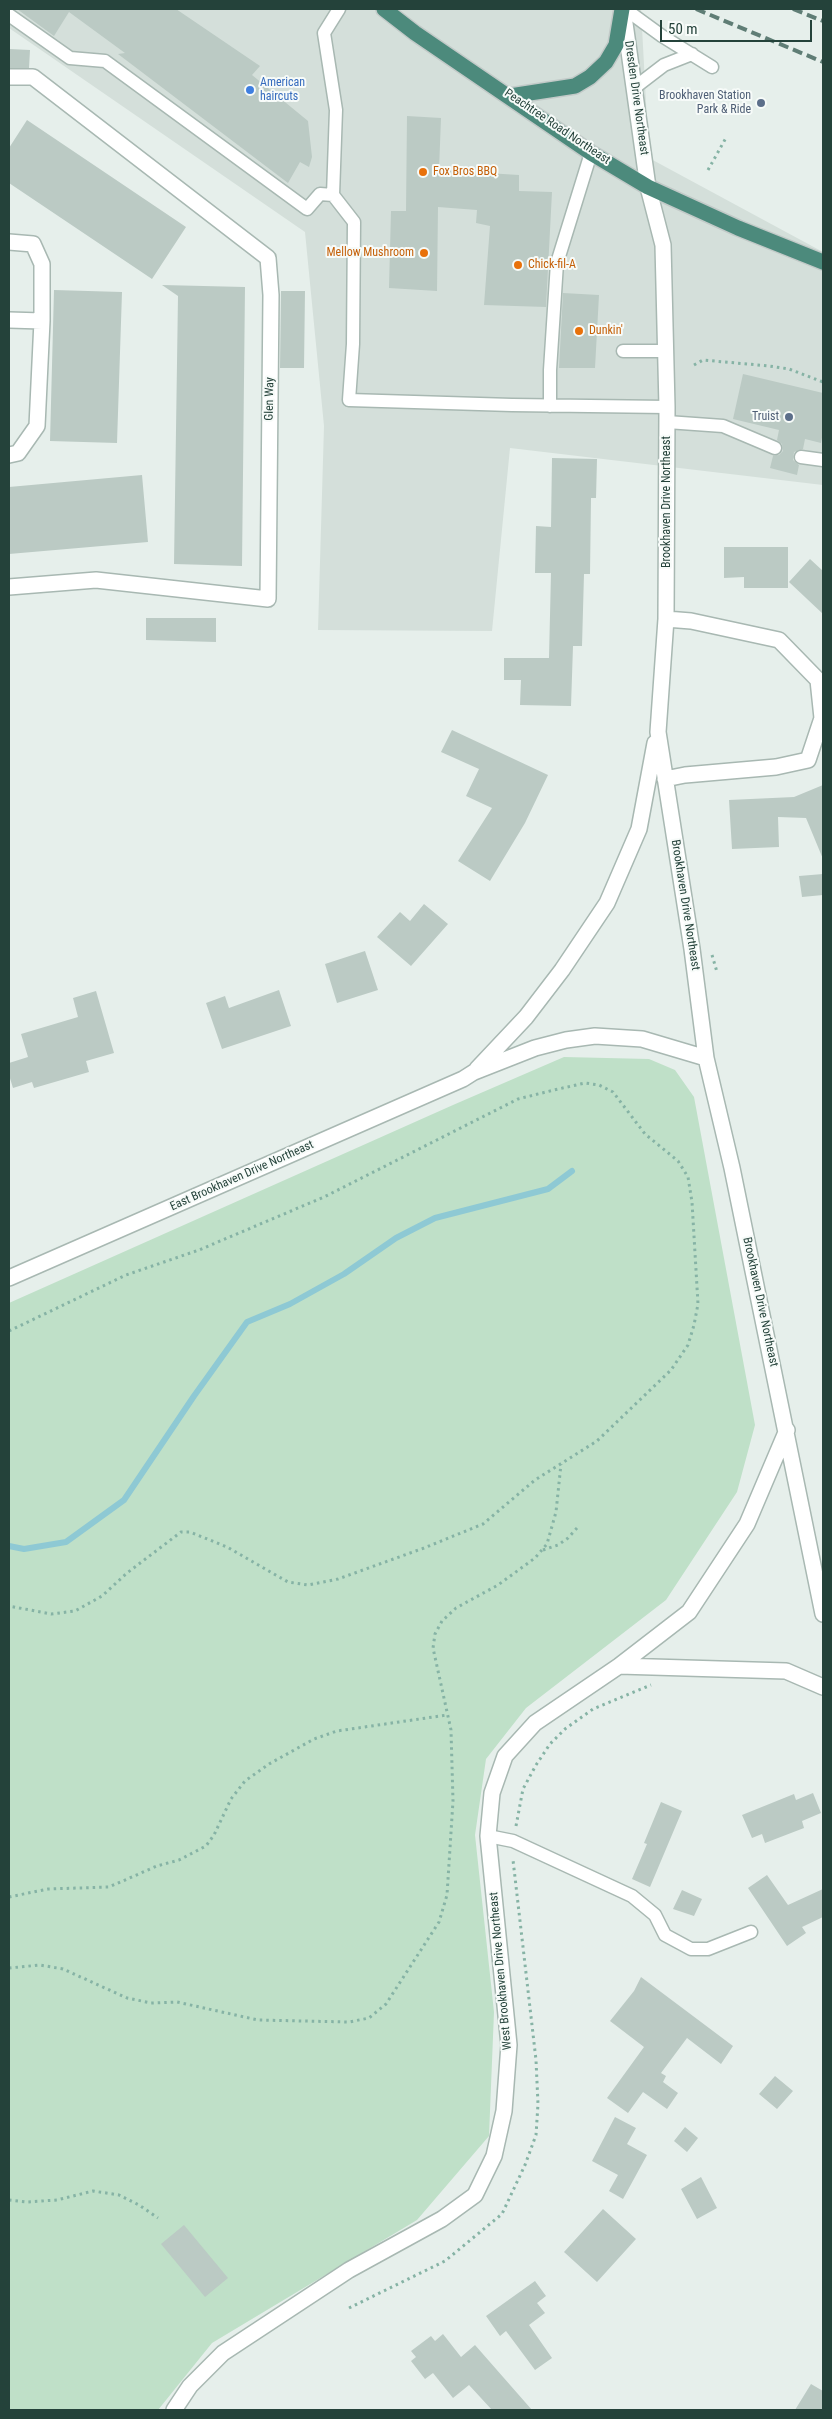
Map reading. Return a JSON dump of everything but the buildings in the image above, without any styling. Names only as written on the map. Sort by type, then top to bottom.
[{"type":"highway","name":"Peachtree Road Northeast","points":[[384,9],[415,33],[591,153],[648,186],[738,228],[823,262]]},
{"type":"highway","points":[[510,96],[575,86],[590,77],[606,62],[616,45],[623,9]]},
{"type":"street","name":"Dresden Drive Northeast","points":[[623,9],[648,186]]},
{"type":"street","name":"Glen Way","points":[[9,77],[33,77],[268,258],[271,295],[268,599],[96,580],[9,587]]},
{"type":"street","name":"Brookhaven Drive Northeast","points":[[648,186],[663,245],[667,414],[666,620],[658,732],[706,1058],[732,1168],[787,1430],[823,1614]]},
{"type":"street","points":[[9,242],[33,244],[42,264],[42,321],[37,426],[18,453],[9,455]]},
{"type":"street","points":[[9,320],[42,321]]},
{"type":"street","points":[[665,779],[685,775],[776,767],[808,760],[822,718],[818,680],[779,640],[691,621],[666,620]]},
{"type":"street","name":"East Brookhaven Drive Northeast","points":[[474,1072],[526,1017],[562,970],[607,903],[639,829],[658,732]]},
{"type":"street","name":"East Brookhaven Drive Northeast","points":[[9,1278],[454,1083],[474,1072],[534,1048],[566,1040],[594,1036],[642,1039],[706,1058]]},
{"type":"street","name":"West Brookhaven Drive Northeast","points":[[174,2410],[190,2386],[223,2353],[349,2270],[442,2219],[475,2195],[496,2147],[504,2110],[509,2045],[488,1836],[492,1793],[505,1756],[535,1723],[619,1666],[689,1612],[747,1524],[787,1430]]},
{"type":"street","points":[[619,1666],[786,1671],[823,1688]]},
{"type":"lane","points":[[339,9],[324,32],[336,110],[333,195],[354,222],[354,344],[349,400],[550,406],[667,414],[723,426],[774,448]]},
{"type":"lane","points":[[623,9],[712,67]]},
{"type":"lane","points":[[9,15],[70,58],[104,61],[308,209],[320,194],[333,195]]},
{"type":"lane","points":[[634,88],[664,65],[692,54]]},
{"type":"lane","points":[[550,406],[549,383],[557,262],[591,153]]},
{"type":"lane","points":[[623,351],[665,351]]},
{"type":"lane","points":[[801,457],[823,460]]},
{"type":"lane","points":[[488,1836],[513,1841],[632,1896],[655,1916],[665,1935],[691,1949],[708,1949],[751,1932]]},
{"type":"path","points":[[708,170],[727,136]]},
{"type":"path","points":[[694,365],[703,360],[769,366],[789,369],[823,382]]},
{"type":"path","points":[[9,1330],[126,1275],[199,1250],[324,1197],[518,1099],[585,1083],[599,1084],[613,1092],[645,1134],[678,1162],[688,1177],[692,1202],[698,1304],[688,1345],[671,1370],[597,1441],[535,1480],[483,1524],[424,1548],[338,1579],[308,1585],[288,1582],[227,1547],[190,1532],[181,1532],[127,1573],[102,1596],[75,1611],[51,1614],[9,1606]]},
{"type":"path","points":[[543,1550],[552,1531],[561,1464]]},
{"type":"path","points":[[9,1968],[40,1965],[63,1969],[127,1998],[151,2003],[177,2002],[258,2020],[349,2022],[369,2018],[386,2004],[417,1959],[439,1922],[447,1895],[453,1801],[451,1730],[433,1648],[435,1634],[442,1621],[456,1608],[498,1585],[543,1550],[558,1545],[568,1538],[577,1528]]},
{"type":"path","points":[[349,2308],[445,2261],[502,2214],[525,2165],[536,2134],[538,2104],[536,2060],[517,1902],[513,1841],[523,1789],[550,1744],[564,1730],[593,1708],[652,1685]]},
{"type":"path","points":[[9,1897],[48,1889],[109,1887],[179,1860],[206,1846],[214,1835],[231,1799],[245,1781],[314,1740],[337,1730],[448,1715]]},
{"type":"path","points":[[9,2200],[27,2202],[57,2200],[93,2191],[119,2195],[139,2205],[158,2218]]},
{"type":"shaded area","points":[[9,9],[641,9],[649,158],[823,252],[823,485],[510,448],[492,631],[318,630],[324,426],[305,232],[9,28]]},
{"type":"green space","points":[[564,1057],[649,1059],[675,1070],[694,1097],[755,1425],[737,1492],[666,1600],[526,1708],[486,1759],[475,1835],[494,2012],[489,2136],[417,2220],[212,2343],[158,2410],[9,2410],[9,1303]]},
{"type":"waterway","points":[[9,1546],[24,1549],[66,1542],[124,1500],[194,1396],[247,1322],[290,1304],[344,1274],[396,1238],[435,1218],[548,1189],[572,1171]]},
{"type":"railway","points":[[696,9],[823,62]]},
{"type":"railway","points":[[793,9],[823,21]]},
{"type":"place","name":"American haircuts","points":[[250,90]]},
{"type":"place","name":"Brookhaven Station Park & Ride","points":[[761,103]]},
{"type":"place","name":"Fox Bros BBQ","points":[[423,172]]},
{"type":"place","name":"Mellow Mushroom","points":[[424,253]]},
{"type":"place","name":"Chick-fil-A","points":[[518,265]]},
{"type":"place","name":"Dunkin'","points":[[579,331]]},
{"type":"place","name":"Truist","points":[[789,417]]}]
